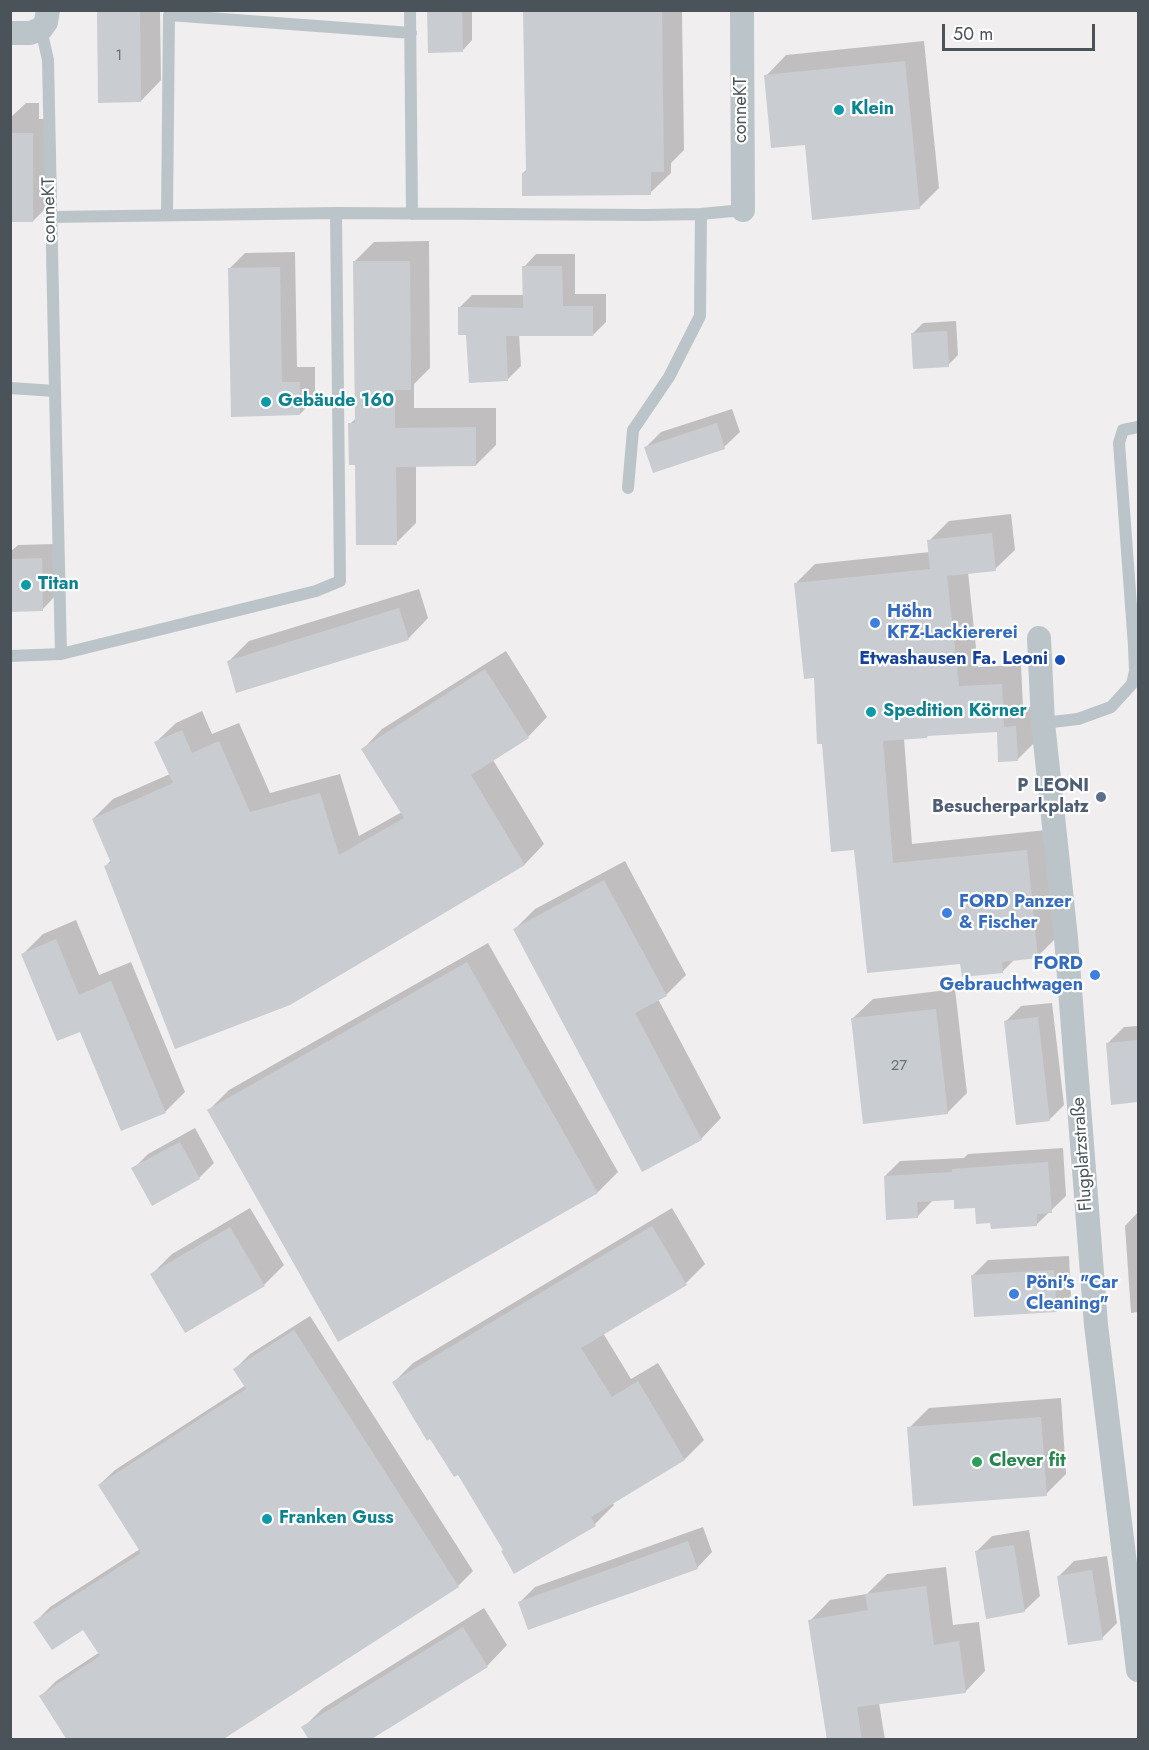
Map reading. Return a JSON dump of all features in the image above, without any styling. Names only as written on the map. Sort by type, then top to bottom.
[{"type":"street","name":"conneKT","points":[[742,10],[743,210]]},
{"type":"street","name":"conneKT","points":[[10,33],[30,33],[46,15]]},
{"type":"street","name":"Flugplatzstraße","points":[[1039,638],[1043,723],[1066,938],[1096,1325],[1138,1670]]},
{"type":"lane","points":[[410,10],[411,214]]},
{"type":"lane","name":"conneKT","points":[[46,15],[60,654]]},
{"type":"lane","points":[[167,215],[169,15],[411,33]]},
{"type":"lane","points":[[51,217],[336,213],[701,214],[743,210]]},
{"type":"lane","points":[[10,656],[60,654],[316,591],[340,580],[336,213]]},
{"type":"lane","points":[[628,488],[633,430],[669,377],[700,316],[701,214]]},
{"type":"lane","points":[[10,388],[54,391]]},
{"type":"lane","points":[[1043,723],[1078,719],[1111,707],[1132,684],[1135,670],[1134,646],[1119,443],[1123,430],[1138,427]]},
{"type":"building","points":[[97,10],[140,10],[141,102],[98,103]]},
{"type":"building","points":[[427,10],[462,10],[463,52],[428,53]]},
{"type":"building","points":[[523,10],[662,10],[664,172],[651,172],[651,195],[522,196],[522,173],[526,173]]},
{"type":"building","name":"Klein","points":[[905,61],[920,209],[812,220],[805,145],[771,148],[764,75]]},
{"type":"building","points":[[10,133],[33,133],[33,222],[10,222]]},
{"type":"building","points":[[353,261],[410,261],[411,390],[395,390],[395,428],[476,427],[476,466],[396,467],[397,545],[356,545],[355,465],[349,465],[348,423],[355,423]]},
{"type":"building","points":[[522,266],[562,266],[563,306],[593,306],[593,336],[506,336],[508,381],[469,383],[466,335],[458,335],[458,307],[523,308]]},
{"type":"building","points":[[280,267],[282,382],[300,382],[300,415],[231,417],[228,268]]},
{"type":"building","points":[[947,331],[949,367],[913,369],[911,333]]},
{"type":"building","points":[[717,423],[725,449],[653,473],[644,447]]},
{"type":"building","points":[[992,533],[996,571],[947,576],[959,686],[1002,684],[1004,727],[1016,726],[1018,761],[998,762],[997,732],[883,741],[893,863],[1027,850],[1038,958],[1002,962],[1003,973],[962,977],[960,964],[867,973],[854,850],[831,852],[822,744],[817,744],[814,678],[804,679],[794,583],[930,569],[927,540]]},
{"type":"building","name":"Titan","points":[[42,558],[43,611],[10,612],[10,559]]},
{"type":"building","points":[[399,608],[409,640],[236,693],[227,661]]},
{"type":"building","points":[[485,669],[529,738],[471,775],[525,865],[290,1005],[175,1049],[104,866],[111,863],[92,819],[173,783],[154,742],[182,730],[192,753],[219,741],[250,812],[320,793],[339,855],[404,818],[361,749]]},
{"type":"building","points":[[604,880],[667,996],[635,1013],[702,1140],[642,1172],[513,929]]},
{"type":"building","points":[[56,939],[79,995],[111,981],[166,1113],[121,1131],[80,1032],[57,1041],[21,954]]},
{"type":"building","points":[[467,962],[598,1193],[338,1342],[207,1110]]},
{"type":"building","points":[[936,1009],[948,1114],[863,1124],[851,1018]]},
{"type":"building","points":[[1038,1017],[1050,1121],[1016,1125],[1004,1021]]},
{"type":"building","points":[[1138,1040],[1138,1102],[1111,1105],[1106,1043]]},
{"type":"building","points":[[180,1142],[200,1179],[152,1206],[131,1168]]},
{"type":"building","points":[[1048,1162],[1052,1213],[1037,1214],[1037,1226],[991,1229],[990,1223],[976,1224],[975,1208],[954,1209],[954,1200],[917,1202],[918,1218],[886,1220],[884,1176]]},
{"type":"building","points":[[652,1226],[687,1285],[581,1348],[612,1397],[638,1381],[685,1460],[591,1517],[596,1526],[514,1574],[501,1551],[503,1550],[458,1475],[454,1477],[430,1439],[427,1441],[392,1382]]},
{"type":"building","points":[[230,1227],[265,1286],[185,1333],[150,1274]]},
{"type":"building","name":"Pöni's \"Car Cleaning\"","points":[[1054,1270],[1057,1312],[974,1317],[971,1275]]},
{"type":"building","name":"Franken Guss","points":[[294,1330],[459,1587],[222,1740],[67,1740],[39,1696],[100,1656],[83,1630],[52,1650],[33,1622],[141,1553],[98,1485],[246,1389],[233,1369]]},
{"type":"building","name":"Clever fit","points":[[1041,1417],[1047,1496],[913,1506],[907,1427]]},
{"type":"building","points":[[688,1541],[698,1569],[528,1630],[518,1602]]},
{"type":"building","points":[[1014,1545],[1025,1612],[986,1619],[975,1551]]},
{"type":"building","points":[[1092,1570],[1103,1640],[1068,1645],[1057,1576]]},
{"type":"building","points":[[926,1586],[934,1645],[959,1641],[966,1693],[857,1707],[862,1740],[827,1740],[808,1620],[868,1610],[865,1594]]},
{"type":"building","points":[[463,1627],[488,1667],[370,1740],[309,1740],[301,1727]]},
{"type":"place","name":"Klein","points":[[839,110]]},
{"type":"place","name":"Gebäude 160","points":[[266,402]]},
{"type":"place","name":"Titan","points":[[26,585]]},
{"type":"place","name":"Höhn KFZ-Lackiererei","points":[[875,623]]},
{"type":"place","name":"Etwashausen Fa. Leoni","points":[[1060,660]]},
{"type":"place","name":"Spedition Körner","points":[[871,712]]},
{"type":"place","name":"P LEONI Besucherparkplatz","points":[[1101,797]]},
{"type":"place","name":"FORD Panzer & Fischer","points":[[947,913]]},
{"type":"place","name":"FORD Gebrauchtwagen","points":[[1095,975]]},
{"type":"place","name":"Pöni's \"Car Cleaning\"","points":[[1014,1294]]},
{"type":"place","name":"Clever fit","points":[[977,1462]]},
{"type":"place","name":"Franken Guss","points":[[267,1519]]}]
